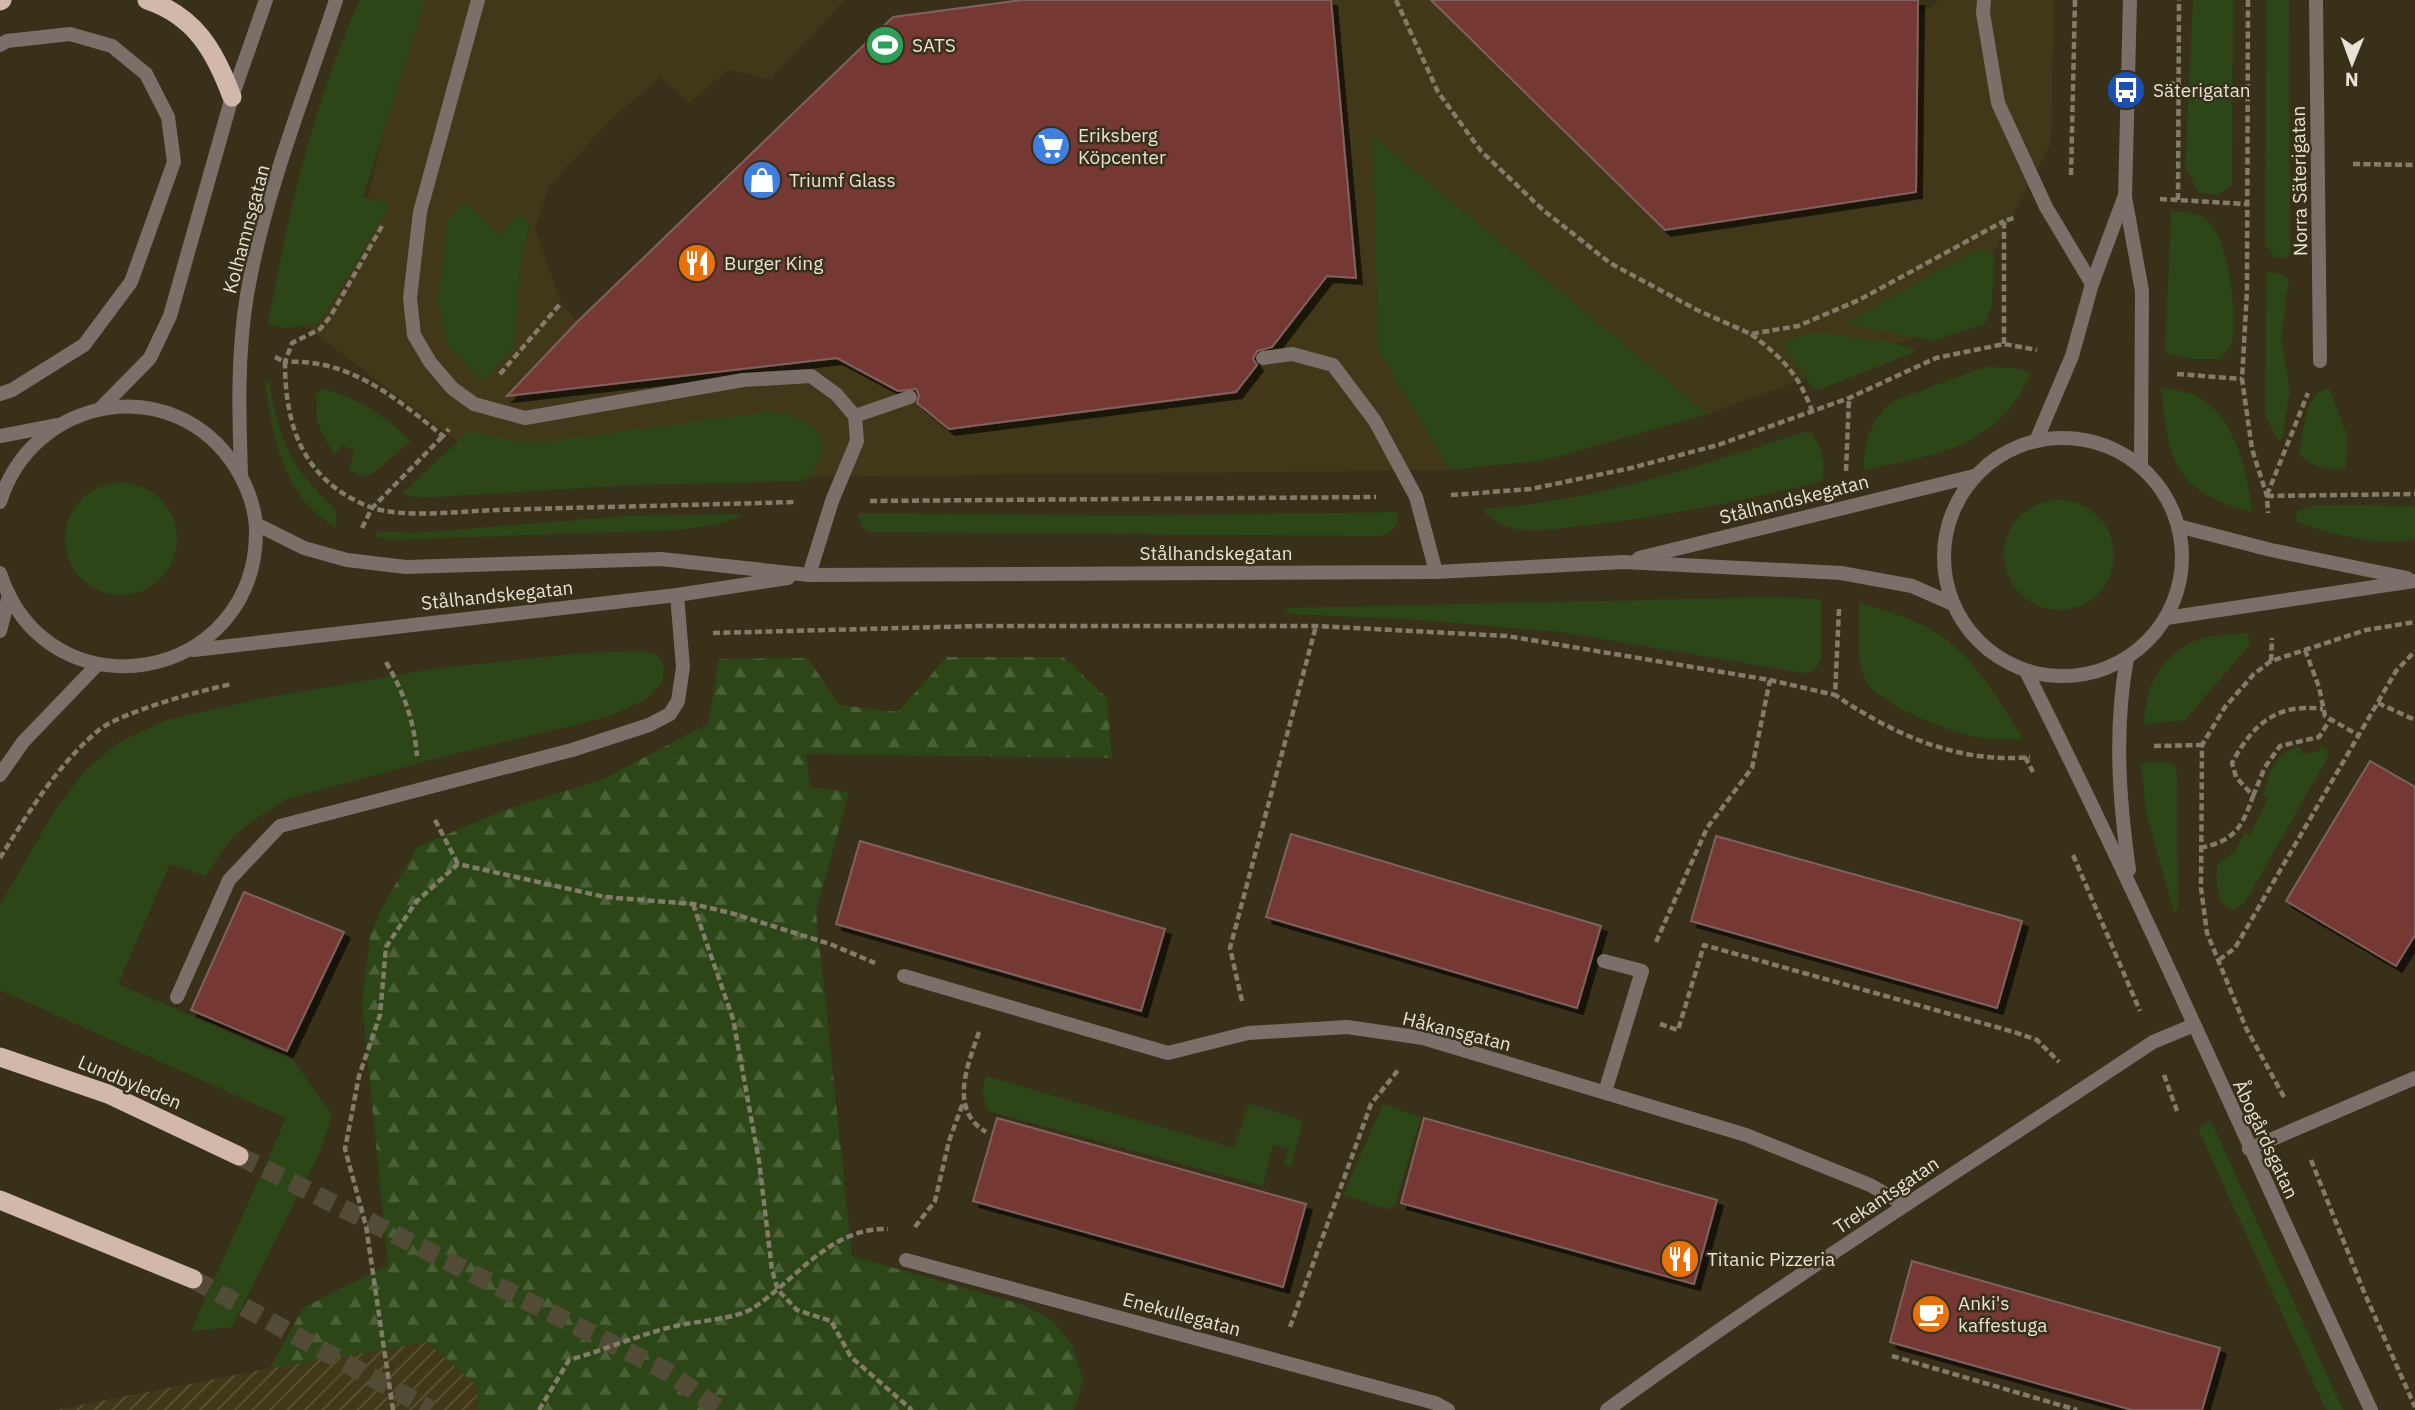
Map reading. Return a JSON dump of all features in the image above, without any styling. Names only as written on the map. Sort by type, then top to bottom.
[{"type":"highway","points":[[147,0],[169,8],[193,27],[218,59],[232,97]]},
{"type":"highway","name":"Lundbyleden","points":[[0,1057],[108,1094],[239,1156]]},
{"type":"highway","points":[[0,1200],[193,1279]]},
{"type":"street","points":[[100,409],[128,385],[150,358],[170,316],[232,97],[266,0]]},
{"type":"street","name":"Kolhamnsgatan","points":[[241,477],[238,398],[247,293],[264,221],[336,0]]},
{"type":"street","points":[[478,0],[420,212],[410,298],[414,335],[430,362],[452,388],[474,404],[525,418],[743,380],[811,376],[836,394],[855,416],[857,441],[832,501],[809,575]]},
{"type":"street","points":[[1984,0],[1998,103],[2046,207],[2092,284]]},
{"type":"street","points":[[2130,0],[2125,197],[2142,292],[2141,467]]},
{"type":"street","name":"Norra Säterigatan","points":[[2316,0],[2320,361]]},
{"type":"street","points":[[0,45],[7,41],[70,34],[112,46],[146,74],[168,117],[174,162],[131,282],[84,345],[12,390],[0,394]]},
{"type":"street","points":[[2036,442],[2072,356],[2092,284],[2125,197]]},
{"type":"street","points":[[1263,358],[1292,354],[1332,365],[1376,421],[1416,497],[1436,572]]},
{"type":"street","points":[[855,416],[910,397]]},
{"type":"street","points":[[0,436],[58,425],[100,409],[124,406],[171,414],[212,439],[229,456],[241,477],[256,524],[253,568],[246,587],[222,624],[189,651],[145,666],[98,664],[66,653],[39,634],[22,616],[0,573]]},
{"type":"street","points":[[0,502],[16,465],[42,436],[58,425]]},
{"type":"street","points":[[2054,438],[2109,447],[2141,467],[2160,487],[2178,526],[2181,572],[2166,618],[2155,634],[2127,658],[2112,666],[2078,676],[2026,671],[1990,652],[1976,639],[1953,604],[1945,571],[1946,537],[1956,504],[1974,476],[2004,454],[2054,438]]},
{"type":"street","name":"Stålhandskegatan","points":[[1623,562],[1845,505],[1974,476]]},
{"type":"street","name":"Stålhandskegatan","points":[[256,524],[304,548],[347,560],[405,568],[661,559],[809,575],[1436,572],[1623,562],[1841,573],[1912,586],[1953,604]]},
{"type":"street","points":[[2178,526],[2271,550],[2415,581]]},
{"type":"street","name":"Stålhandskegatan","points":[[189,651],[677,595],[809,575]]},
{"type":"street","points":[[2166,618],[2415,581]]},
{"type":"street","points":[[0,631],[9,595]]},
{"type":"street","points":[[177,997],[229,880],[279,826],[572,750],[649,725],[670,714],[678,701],[683,667],[677,595]]},
{"type":"street","name":"Åbogårdsgatan","points":[[2127,658],[2119,699],[2119,794],[2131,882]]},
{"type":"street","points":[[0,775],[31,733],[98,664]]},
{"type":"street","name":"Åbogårdsgatan","points":[[2026,671],[2131,882],[2249,1149],[2371,1410]]},
{"type":"street","points":[[1604,961],[1642,971],[1605,1092]]},
{"type":"street","name":"Håkansgatan","points":[[904,976],[1168,1053],[1248,1032],[1347,1027],[1423,1038],[1746,1135],[1870,1185],[1905,1205]]},
{"type":"street","name":"Trekantsgatan","points":[[1606,1410],[1730,1320],[2152,1042],[2193,1025]]},
{"type":"street","points":[[2249,1149],[2415,1078]]},
{"type":"street","name":"Enekullegatan","points":[[906,1259],[1435,1403],[1448,1410]]},
{"type":"path","points":[[1396,0],[1438,92],[1480,151],[1543,210],[1610,263],[1697,310],[1751,334],[1788,363],[1804,388],[1812,411]]},
{"type":"path","points":[[2070,187],[2075,0]]},
{"type":"path","points":[[2178,201],[2179,0]]},
{"type":"path","points":[[2248,0],[2247,291],[2242,379],[2252,449],[2267,496]]},
{"type":"path","points":[[2171,83],[2180,86]]},
{"type":"path","points":[[2340,164],[2415,165]]},
{"type":"path","points":[[420,212],[387,218],[330,317],[320,329],[292,343],[285,362],[337,367],[370,382],[443,436]]},
{"type":"path","points":[[1751,334],[1798,326],[1859,300],[2004,221]]},
{"type":"path","points":[[561,303],[474,404],[372,508],[449,512],[832,501],[1416,497],[1531,489],[1718,445],[1849,398],[1845,505]]},
{"type":"path","points":[[2267,496],[2320,361]]},
{"type":"path","points":[[2267,496],[2415,494]]},
{"type":"path","points":[[1835,695],[1841,573]]},
{"type":"path","points":[[2415,622],[2366,630],[2271,661],[2254,674],[2225,707],[2202,745],[2200,848],[2207,933],[2246,1028],[2275,1076],[2364,1292],[2415,1407]]},
{"type":"path","points":[[680,634],[979,625],[1316,626],[1507,636],[1770,680],[1835,695],[1868,717],[1916,740],[1977,756],[2025,757],[2067,753]]},
{"type":"path","points":[[1248,1032],[1230,948],[1316,626]]},
{"type":"path","points":[[2305,650],[2319,687],[2323,709],[2330,720],[2358,735]]},
{"type":"path","points":[[2219,960],[2235,948],[2377,703],[2404,659],[2415,650]]},
{"type":"path","points":[[383,655],[404,696],[415,726],[419,790],[458,864],[605,897],[692,904],[731,913],[830,944],[904,976]]},
{"type":"path","points":[[1642,971],[1707,828],[1752,768],[1770,680]]},
{"type":"path","points":[[0,858],[40,794],[100,729],[151,709],[241,682]]},
{"type":"path","points":[[2377,703],[2415,720]]},
{"type":"path","points":[[2253,796],[2236,778],[2232,763],[2253,728],[2290,709],[2323,709]]},
{"type":"path","points":[[2200,848],[2228,840],[2237,831],[2265,767],[2280,746],[2319,737],[2330,720]]},
{"type":"path","points":[[2119,747],[2202,745]]},
{"type":"path","points":[[2025,757],[2037,779]]},
{"type":"path","points":[[2071,849],[2152,1042],[2177,1111]]},
{"type":"path","points":[[393,1410],[366,1226],[345,1149],[359,1076],[380,1015],[386,947],[416,902],[458,864]]},
{"type":"path","points":[[692,904],[733,1019],[759,1161],[772,1270],[778,1290],[797,1310],[831,1321],[851,1357],[912,1410]]},
{"type":"path","points":[[1629,1016],[1678,1030],[1703,945],[2037,1040],[2081,1090]]},
{"type":"path","points":[[906,1259],[911,1233],[935,1201],[948,1141],[963,1103],[964,1082],[988,1001]]},
{"type":"path","points":[[1278,1360],[1371,1104],[1423,1038]]},
{"type":"path","points":[[963,1103],[974,1125],[986,1132]]},
{"type":"path","points":[[538,1410],[569,1360],[673,1326],[750,1311],[778,1290],[804,1262],[830,1246],[864,1232],[884,1229],[911,1233]]},
{"type":"path","points":[[1892,1356],[2077,1410]]},
{"type":"shaded area","points":[[416,0],[846,0],[770,79],[728,70],[689,103],[661,77],[612,118],[549,187],[535,228],[561,303],[577,322],[508,395],[838,358],[910,397],[949,429],[1236,392],[1327,276],[1331,0],[1431,0],[1665,230],[1916,192],[1918,17],[1939,0],[2054,0],[2051,142],[1958,321],[1708,414],[1545,460],[1450,470],[508,480],[302,323],[368,197]]},
{"type":"shaded area","points":[[428,1342],[477,1386],[477,1410],[55,1410],[270,1368]]},
{"type":"green space","points":[[360,0],[425,0],[363,197],[390,205],[319,323],[288,328],[268,325],[304,160],[329,78]]},
{"type":"green space","points":[[2193,0],[2233,0],[2232,185],[2218,195],[2199,192],[2185,168]]},
{"type":"green space","points":[[2266,0],[2289,0],[2288,258],[2274,258],[2271,250],[2265,246]]},
{"type":"green space","points":[[1373,136],[1708,414],[1545,460],[1450,470],[1378,349]]},
{"type":"green space","points":[[461,205],[468,205],[499,235],[522,213],[530,224],[520,266],[514,345],[483,382],[448,346],[438,302],[448,220]]},
{"type":"green space","points":[[2171,212],[2203,217],[2215,230],[2221,243],[2230,278],[2233,329],[2229,349],[2220,359],[2192,359],[2165,353]]},
{"type":"green space","points":[[1978,249],[1990,252],[1994,257],[1992,305],[1984,324],[1934,341],[1846,323]]},
{"type":"green space","points":[[2266,272],[2280,273],[2289,280],[2281,338],[2290,391],[2282,439],[2278,440],[2265,416]]},
{"type":"green space","points":[[1819,333],[1885,341],[1915,349],[1913,353],[1818,390],[1812,387],[1783,345],[1786,339]]},
{"type":"green space","points":[[1985,367],[2031,372],[2018,397],[2002,417],[1984,432],[1940,452],[1864,470],[1867,440],[1875,421],[1888,406],[1896,400]]},
{"type":"green space","points":[[265,382],[269,382],[278,422],[289,453],[297,467],[336,510],[336,528],[318,515],[292,483],[277,445]]},
{"type":"green space","points":[[322,388],[370,408],[411,441],[372,474],[360,476],[349,470],[354,451],[343,445],[334,454],[317,423],[316,395]]},
{"type":"green space","points":[[2161,388],[2198,397],[2214,408],[2223,420],[2244,466],[2251,512],[2205,494],[2180,470],[2167,435]]},
{"type":"green space","points":[[2329,388],[2347,436],[2346,468],[2321,467],[2299,454],[2309,405],[2320,391]]},
{"type":"green space","points":[[768,412],[798,418],[817,432],[821,442],[821,454],[816,467],[805,481],[635,485],[417,498],[402,494],[469,430],[518,442],[552,441]]},
{"type":"green space","points":[[1803,432],[1812,433],[1821,451],[1824,462],[1822,481],[1672,513],[1547,530],[1508,527],[1495,521],[1481,509],[1564,499],[1604,491],[1684,470]]},
{"type":"green space","points":[[121,483],[142,487],[161,499],[173,518],[177,539],[173,560],[161,579],[142,591],[121,595],[100,591],[81,579],[69,560],[65,539],[69,518],[81,499],[100,487]]},
{"type":"green space","points":[[2059,500],[2080,504],[2098,516],[2110,534],[2114,555],[2110,576],[2098,594],[2080,606],[2059,610],[2038,606],[2020,594],[2008,576],[2004,555],[2008,534],[2020,516],[2038,504]]},
{"type":"green space","points":[[2315,505],[2415,506],[2415,538],[2405,541],[2374,541],[2321,530],[2296,521],[2297,511]]},
{"type":"green space","points":[[1398,512],[1393,530],[1375,536],[869,532],[862,527],[858,513],[1124,516]]},
{"type":"green space","points":[[745,515],[715,525],[678,530],[388,540],[376,536],[378,531],[415,533],[625,516]]},
{"type":"green space","points":[[1774,597],[1821,599],[1821,657],[1814,671],[1804,673],[1560,632],[1406,619],[1288,614],[1286,608]]},
{"type":"green space","points":[[1859,602],[1913,620],[1959,650],[1983,678],[2023,739],[1985,739],[1934,724],[1898,707],[1871,687],[1864,677],[1859,650]]},
{"type":"green space","points":[[2248,633],[2250,643],[2246,649],[2185,720],[2144,724],[2152,684],[2175,653],[2205,637]]},
{"type":"green space","points":[[644,651],[657,654],[664,665],[663,682],[645,700],[607,717],[442,757],[287,799],[252,821],[231,839],[205,876],[170,864],[118,984],[293,1060],[332,1115],[320,1152],[232,1327],[191,1331],[286,1118],[0,990],[0,905],[54,812],[84,772],[116,744],[166,720],[262,698],[438,668],[582,653]]},
{"type":"green space","points":[[947,657],[1063,657],[1107,698],[1112,758],[806,754],[810,787],[849,792],[816,912],[852,1256],[1024,1305],[1053,1321],[1072,1344],[1083,1380],[1074,1410],[477,1410],[477,1386],[428,1342],[270,1368],[303,1308],[388,1265],[362,1003],[370,936],[379,913],[417,847],[502,811],[603,779],[708,724],[719,659],[808,658],[839,705],[898,712]]},
{"type":"green space","points":[[2319,746],[2327,750],[2328,757],[2244,904],[2233,910],[2222,902],[2219,896],[2217,864],[2234,852],[2245,833],[2250,835],[2267,799],[2263,795],[2271,770],[2279,758],[2284,753],[2301,747],[2302,754],[2320,751]]},
{"type":"green space","points":[[2162,761],[2175,766],[2177,775],[2178,908],[2174,913],[2146,812],[2141,764]]},
{"type":"green space","points":[[986,1076],[1234,1148],[1249,1103],[1303,1121],[1291,1166],[1284,1165],[1289,1149],[1273,1144],[1263,1186],[988,1111],[982,1092]]},
{"type":"green space","points":[[1383,1104],[1421,1117],[1395,1205],[1387,1209],[1343,1195]]},
{"type":"green space","points":[[2211,1121],[2343,1410],[2326,1410],[2198,1129]]},
{"type":"building","name":"Eriksberg Köpcenter","points":[[1022,0],[1331,0],[1356,278],[1327,276],[1272,347],[1257,351],[1253,359],[1257,365],[1236,392],[949,429],[917,403],[919,395],[916,389],[898,391],[837,358],[507,396],[577,322],[893,17]]},
{"type":"building","points":[[1431,0],[1918,0],[1916,192],[1665,230]]},
{"type":"building","points":[[2370,761],[2415,787],[2415,935],[2396,966],[2286,901]]},
{"type":"building","points":[[1291,834],[1601,926],[1577,1008],[1266,917]]},
{"type":"building","points":[[1716,836],[2022,921],[1997,1008],[1691,921]]},
{"type":"building","points":[[860,841],[1165,929],[1141,1011],[836,924]]},
{"type":"building","points":[[244,892],[344,932],[287,1051],[191,1010]]},
{"type":"building","points":[[997,1118],[1306,1204],[1283,1287],[973,1201]]},
{"type":"building","points":[[1424,1118],[1717,1200],[1694,1284],[1401,1203]]},
{"type":"building","points":[[1912,1261],[2220,1348],[2202,1410],[2132,1410],[1890,1342]]},
{"type":"tunnel","points":[[239,1156],[666,1371],[721,1410]]},
{"type":"tunnel","points":[[193,1279],[431,1410]]},
{"type":"place","name":"SATS","points":[[885,45]]},
{"type":"place","name":"Säterigatan","points":[[2126,90]]},
{"type":"place","name":"Eriksberg Köpcenter","points":[[1051,146]]},
{"type":"place","name":"Triumf Glass","points":[[762,180]]},
{"type":"place","name":"Burger King","points":[[697,263]]},
{"type":"place","name":"Titanic Pizzeria","points":[[1680,1259]]},
{"type":"place","name":"Anki's kaffestuga","points":[[1931,1314]]}]
